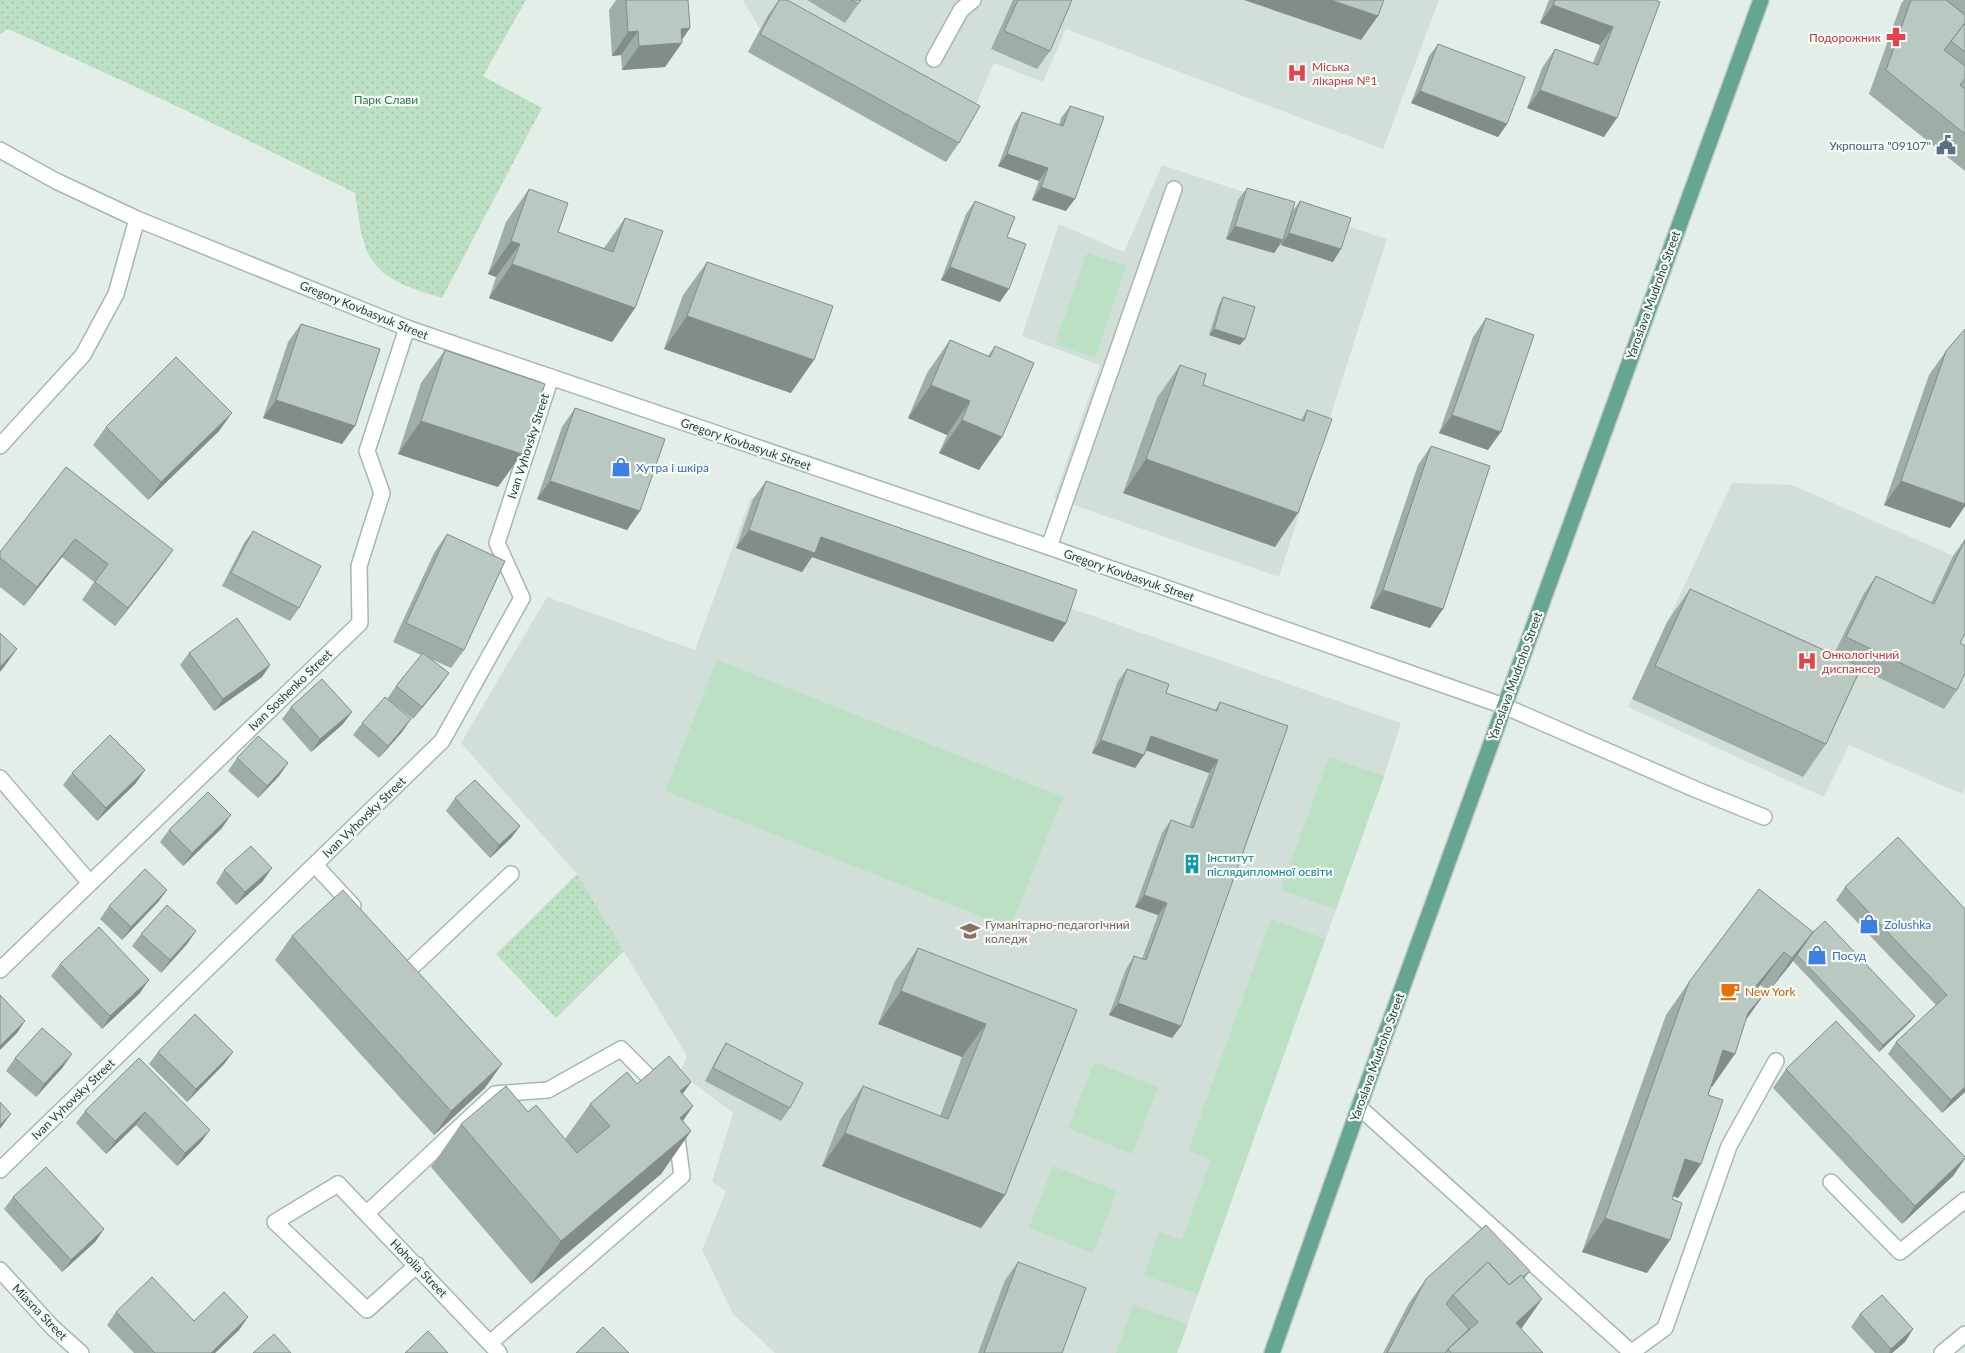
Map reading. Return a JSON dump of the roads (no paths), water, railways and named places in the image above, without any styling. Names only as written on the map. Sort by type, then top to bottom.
[{"type":"main road","name":"Yaroslava Mudroho Street","points":[[1272,1353],[1359,1107],[1761,0]]},
{"type":"street","points":[[934,59],[960,10],[973,0]]},
{"type":"street","name":"Gregory Kovbasyuk Street","points":[[0,150],[56,181],[137,218],[407,328],[1048,546],[1504,706],[1764,817]]},
{"type":"street","points":[[1048,546],[1174,189]]},
{"type":"street","points":[[0,446],[82,355],[116,294],[137,218]]},
{"type":"street","name":"Ivan Soshenko Street","points":[[0,970],[360,623],[359,566],[382,492],[367,451],[407,328]]},
{"type":"street","name":"Ivan Vyhovsky Street","points":[[0,1170],[442,741],[522,598],[497,543],[551,377]]},
{"type":"street","points":[[0,778],[90,884]]},
{"type":"street","points":[[315,865],[366,920]]},
{"type":"street","points":[[410,969],[512,874]]},
{"type":"street","points":[[397,955],[421,981]]},
{"type":"street","points":[[366,1213],[495,1094],[548,1090],[621,1049],[671,1099]]},
{"type":"street","points":[[1359,1107],[1632,1352],[1665,1328],[1729,1146],[1776,1060]]},
{"type":"street","points":[[495,1348],[682,1176],[674,1118]]},
{"type":"street","points":[[1831,1182],[1900,1252],[1965,1200]]},
{"type":"street","name":"Hoholia Street","points":[[417,1265],[367,1310],[275,1222],[338,1184],[417,1265],[495,1348]]},
{"type":"street","name":"Miasna Street","points":[[0,1270],[52,1327],[81,1353]]},
{"type":"street","points":[[1942,1353],[1965,1334]]},
{"type":"place","name":"Подорожник","points":[[1896,37]]},
{"type":"place","name":"Міська лікарня №1","points":[[1297,73]]},
{"type":"place","name":"Укрпошта \"09107\"","points":[[1946,145]]},
{"type":"place","name":"Хутра і шкіра","points":[[621,467]]},
{"type":"place","name":"Онкологічний диспансер","points":[[1807,661]]},
{"type":"place","name":"Інститут післядипломної освіти","points":[[1192,864]]},
{"type":"place","name":"Zolushka","points":[[1869,924]]},
{"type":"place","name":"Гуманітарно-педагогічний коледж","points":[[970,931]]},
{"type":"place","name":"Посуд","points":[[1817,955]]},
{"type":"place","name":"New York","points":[[1730,991]]},
{"type":"park label","name":"Парк Слави","points":[[386,99]]}]
